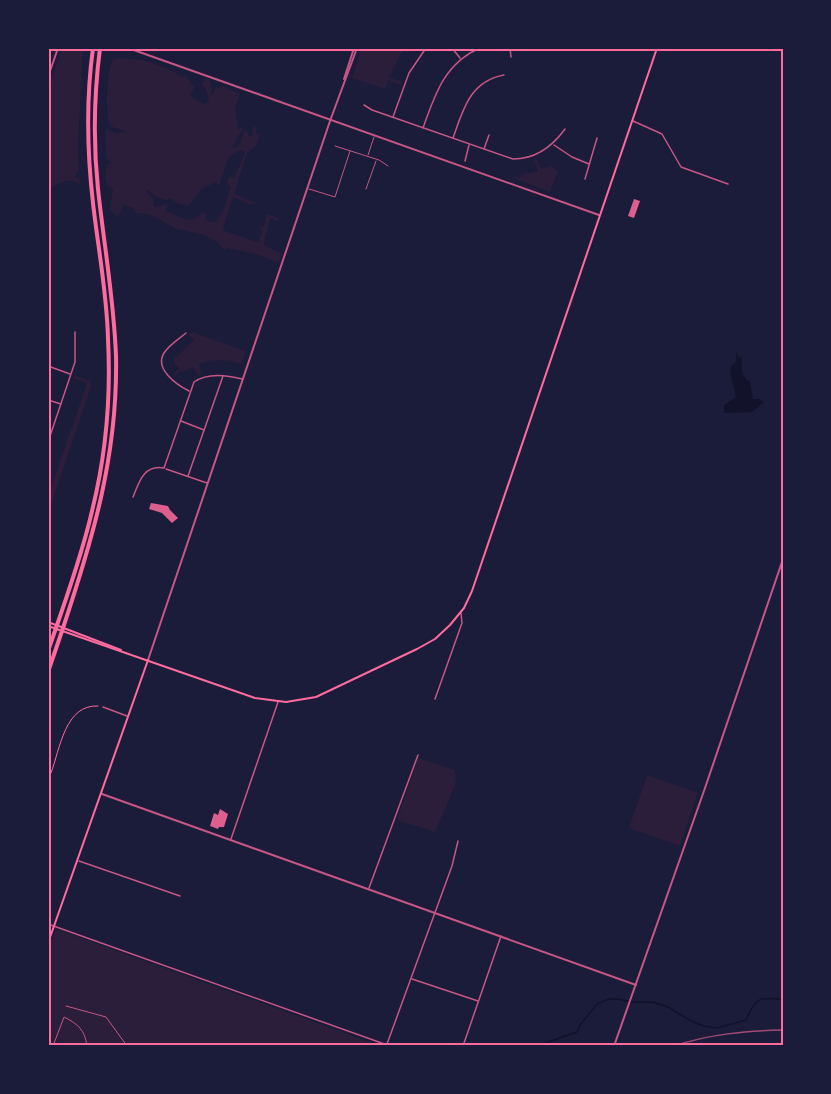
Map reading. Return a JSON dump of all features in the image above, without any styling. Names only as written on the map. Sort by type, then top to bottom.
[{"type":"highway","points":[[48,651],[81,552],[94,503],[103,455],[108,398],[107,316],[92,195],[89,148],[93,48]]},
{"type":"highway","points":[[48,672],[96,523],[108,468],[115,409],[114,330],[95,148],[95,96],[100,48]]},
{"type":"main road","points":[[48,624],[255,698],[278,702],[319,696],[408,654],[439,636],[461,613],[468,600],[657,48]]},
{"type":"main road","points":[[48,943],[148,660]]},
{"type":"street","points":[[48,77],[58,48]]},
{"type":"street","points":[[128,48],[599,215]]},
{"type":"street","points":[[148,660],[355,48]]},
{"type":"street","points":[[393,118],[409,73],[426,48]]},
{"type":"street","points":[[452,48],[460,59]]},
{"type":"street","points":[[423,129],[440,84],[460,59],[480,48]]},
{"type":"street","points":[[510,48],[511,57]]},
{"type":"street","points":[[453,139],[465,104],[472,93],[489,79],[504,75]]},
{"type":"street","points":[[364,105],[372,111],[505,158],[521,159],[537,154],[553,144],[565,129]]},
{"type":"street","points":[[632,121],[662,134],[681,167],[728,184]]},
{"type":"street","points":[[483,150],[489,135]]},
{"type":"street","points":[[585,179],[597,138]]},
{"type":"street","points":[[553,144],[572,157],[589,164]]},
{"type":"street","points":[[465,161],[469,145]]},
{"type":"street","points":[[48,442],[71,374],[75,357],[75,332]]},
{"type":"street","points":[[186,333],[164,353],[162,362],[163,369],[170,377],[190,392]]},
{"type":"street","points":[[48,366],[71,374]]},
{"type":"street","points":[[164,468],[193,384],[199,379],[223,375],[242,380]]},
{"type":"street","points":[[188,476],[223,375]]},
{"type":"street","points":[[48,400],[60,404]]},
{"type":"street","points":[[180,421],[205,430]]},
{"type":"street","points":[[133,497],[144,473],[154,467],[164,468],[207,483]]},
{"type":"street","points":[[614,1046],[783,559]]},
{"type":"street","points":[[776,578],[782,580]]},
{"type":"street","points":[[435,699],[462,623],[461,613]]},
{"type":"street","points":[[231,840],[278,702]]},
{"type":"street","points":[[103,707],[128,716]]},
{"type":"street","points":[[369,888],[418,755]]},
{"type":"street","points":[[101,793],[636,985]]},
{"type":"street","points":[[48,924],[388,1046],[454,860],[458,841]]},
{"type":"street","points":[[77,860],[180,896]]},
{"type":"street","points":[[463,1046],[501,936]]},
{"type":"street","points":[[411,978],[478,1001]]},
{"type":"lane","points":[[368,156],[374,137]]},
{"type":"lane","points":[[335,146],[376,159],[388,166]]},
{"type":"lane","points":[[307,188],[335,197],[350,151]]},
{"type":"lane","points":[[366,189],[376,159]]},
{"type":"lane","points":[[66,1006],[106,1017],[127,1046]]},
{"type":"lane","points":[[53,1046],[64,1017],[82,1029],[87,1046]]},
{"type":"path","points":[[51,773],[72,717],[85,707],[103,707]]},
{"type":"shaded area","points":[[62,48],[83,48],[78,144],[79,171],[75,176],[80,180],[81,185],[68,181],[48,189],[48,90]]},
{"type":"shaded area","points":[[362,48],[404,48],[389,77],[402,82],[401,85],[388,80],[385,89],[352,78]]},
{"type":"shaded area","points":[[113,59],[143,60],[169,69],[182,77],[185,75],[191,82],[190,85],[195,86],[190,96],[206,105],[209,99],[205,88],[201,86],[206,78],[209,79],[212,88],[211,96],[217,86],[218,89],[222,85],[240,94],[235,108],[238,129],[243,128],[232,148],[240,144],[244,131],[250,137],[253,127],[256,127],[256,133],[260,135],[255,147],[247,153],[234,194],[255,202],[255,204],[249,204],[233,197],[223,228],[225,231],[257,242],[263,231],[259,228],[264,226],[267,214],[279,218],[279,221],[270,218],[264,242],[264,245],[282,254],[278,263],[256,254],[227,248],[224,250],[205,235],[176,229],[148,214],[136,213],[133,208],[123,205],[118,218],[110,209],[113,189],[107,185],[105,177],[107,165],[111,162],[106,158],[105,131],[106,129],[116,133],[126,132],[111,126],[108,120],[107,92]],"holes":[[[240,150],[245,152],[235,177],[229,177],[226,183],[231,186],[224,209],[216,222],[205,219],[207,214],[201,213],[189,220],[180,217],[165,211],[168,204],[155,207],[154,200],[146,191],[159,198],[168,200],[170,198],[178,204],[189,205],[202,189],[216,182],[219,186],[229,157]]]},
{"type":"shaded area","points":[[537,159],[541,169],[550,166],[558,171],[550,192],[470,162],[518,179],[523,174],[538,171],[534,160]]},
{"type":"shaded area","points":[[192,332],[246,351],[241,364],[215,360],[199,364],[202,374],[198,376],[193,367],[181,371],[174,377],[173,375],[179,368],[174,359],[194,340],[189,334]]},
{"type":"shaded area","points":[[736,352],[739,358],[741,356],[743,373],[750,382],[753,399],[760,399],[764,402],[752,412],[724,413],[724,405],[736,397],[730,372],[732,365],[736,362]]},
{"type":"shaded area","points":[[74,375],[91,381],[91,387],[48,514],[48,497],[86,386],[86,383],[73,378]]},
{"type":"shaded area","points":[[418,758],[455,770],[456,783],[435,832],[397,820]]},
{"type":"shaded area","points":[[647,775],[698,793],[680,846],[629,828]]},
{"type":"shaded area","points":[[59,930],[381,1046],[48,1046],[48,952],[55,931]]},
{"type":"building","points":[[634,199],[640,201],[634,218],[628,216]]},
{"type":"building","points":[[151,503],[168,506],[178,518],[172,523],[162,513],[149,509]]},
{"type":"building","points":[[220,809],[228,814],[224,827],[218,829],[210,826],[214,813],[218,815]]},
{"type":"waterway","points":[[497,1046],[542,1044],[577,1032],[597,1004],[609,999],[653,1002],[668,1007],[691,1021],[717,1028],[746,1020],[752,1007],[759,1000],[769,998],[783,1000]]},
{"type":"railway","points":[[674,1046],[728,1034],[783,1030]]}]
